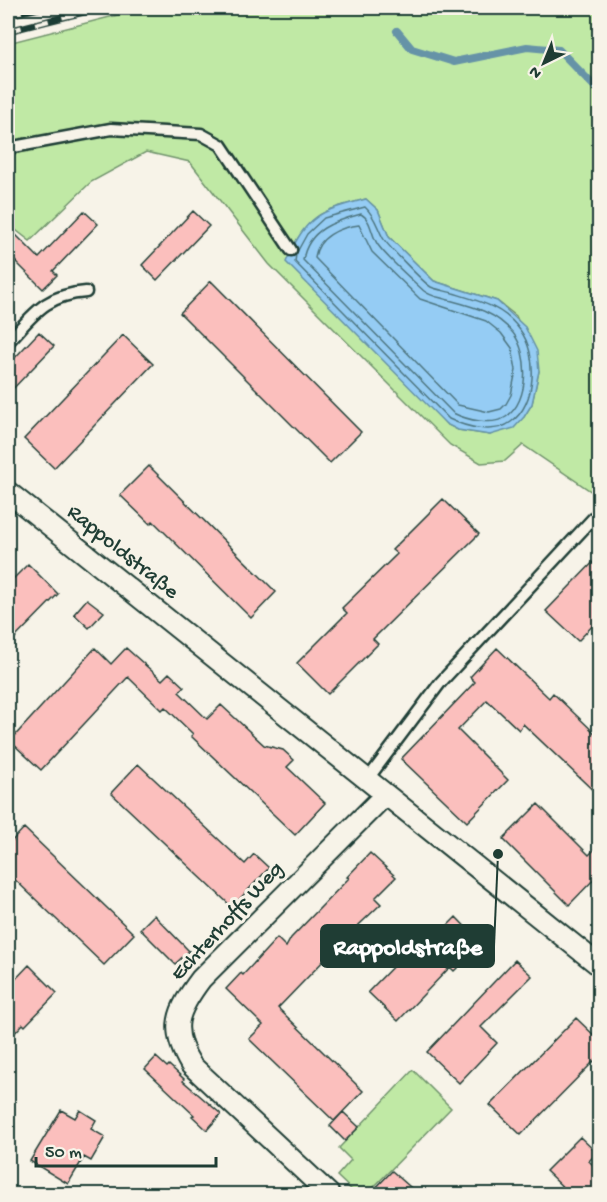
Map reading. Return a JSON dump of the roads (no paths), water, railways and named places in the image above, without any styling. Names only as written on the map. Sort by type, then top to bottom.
[{"type":"street","name":"Rappoldstraße","points":[[8,492],[367,780],[594,958]]},
{"type":"street","name":"Echterhoffs Weg","points":[[329,1194],[191,1065],[180,1046],[178,1021],[187,997],[201,979],[386,795]]},
{"type":"lane","points":[[8,148],[111,129],[201,134],[221,145],[291,250]]},
{"type":"lane","points":[[8,342],[39,308],[52,299],[70,293],[86,292]]},
{"type":"lane","points":[[367,780],[440,683],[600,511]]},
{"type":"water","points":[[366,199],[378,210],[389,237],[434,281],[497,301],[525,327],[537,351],[539,371],[532,404],[514,428],[490,435],[458,430],[446,424],[286,262],[300,234],[316,217],[337,207]]},
{"type":"waterway","points":[[397,31],[412,49],[454,62],[527,47],[559,50],[600,92]]},
{"type":"railway","points":[[8,15],[39,8]]},
{"type":"railway","points":[[8,31],[100,8]]},
{"type":"place","name":"Rappoldstraße","points":[[498,854]]}]
